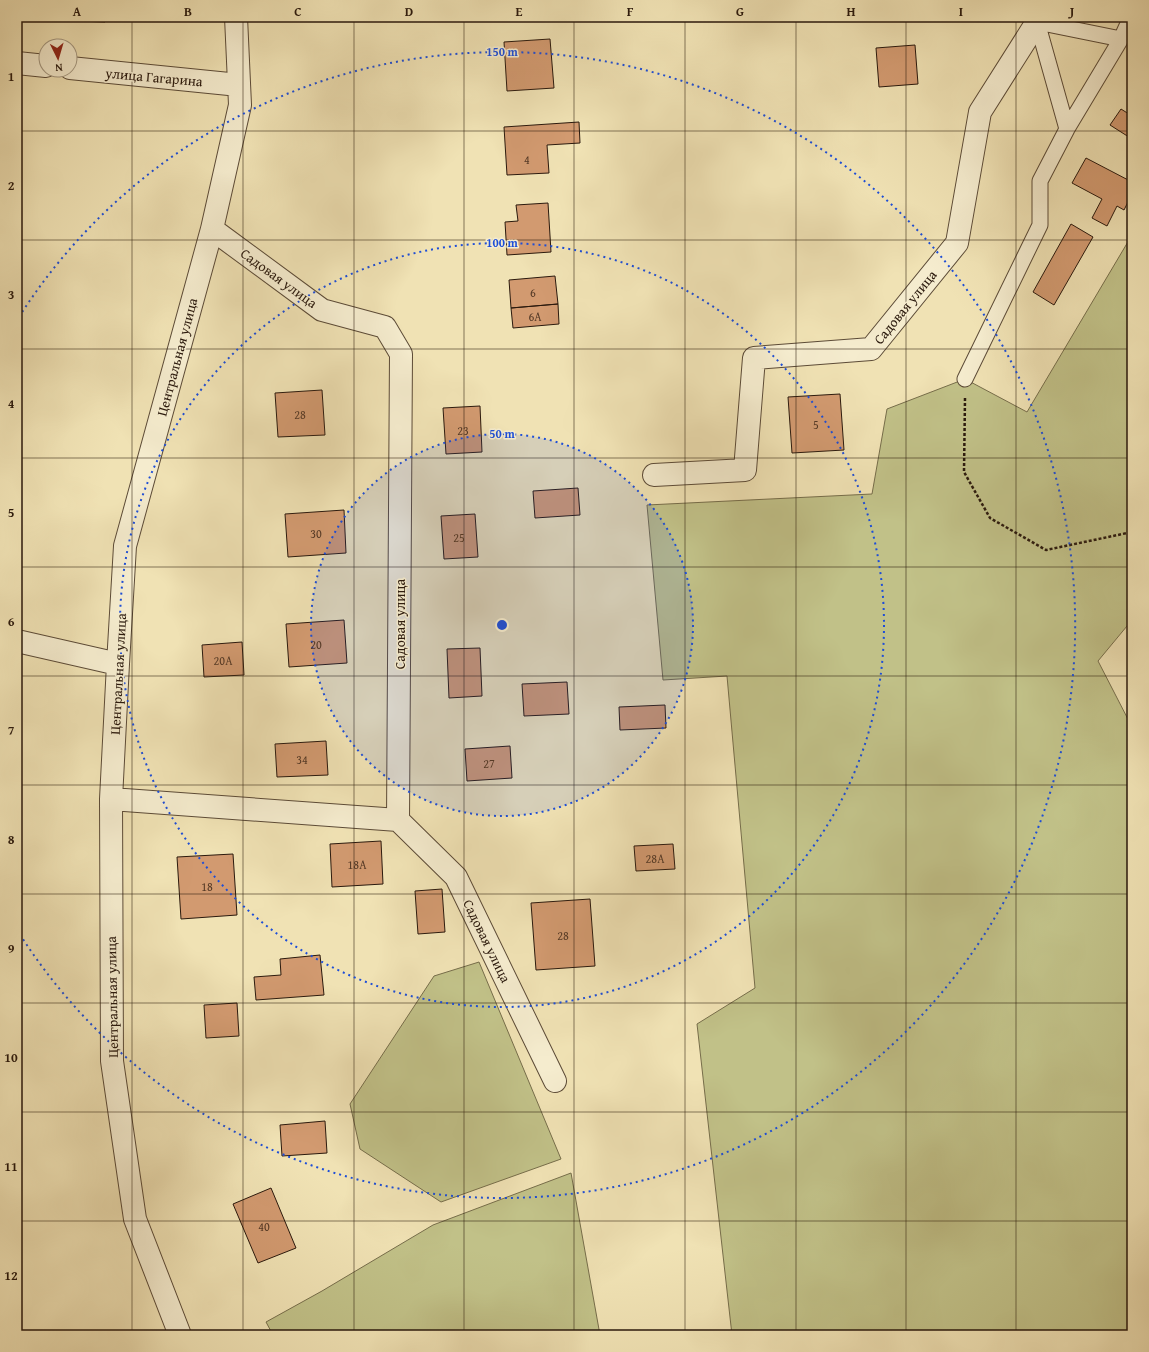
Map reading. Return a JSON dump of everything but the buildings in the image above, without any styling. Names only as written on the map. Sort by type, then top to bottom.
[{"type":"street","name":"Центральная улица","points":[[175,1334],[135,1219],[112,1061],[111,799],[125,546],[212,229],[240,105],[236,17]]},
{"type":"street","name":"Садовая улица","points":[[654,475],[745,470],[754,358],[870,349],[957,243],[980,112],[1037,20]]},
{"type":"street","points":[[17,63],[38,65]]},
{"type":"street","name":"улица Гагарина","points":[[78,69],[239,85]]},
{"type":"street","name":"Садовая улица","points":[[212,229],[322,310],[385,327],[401,354],[398,820],[456,877],[555,1081]]},
{"type":"street","points":[[17,641],[118,664]]},
{"type":"street","points":[[111,799],[398,820]]},
{"type":"lane","points":[[965,379],[1040,225],[1040,181],[1067,129],[1121,40],[1131,17]]},
{"type":"lane","points":[[1067,129],[1037,20],[1121,40]]},
{"type":"path","points":[[965,379],[964,472],[990,518],[1046,550],[1132,532]]},
{"type":"green space","points":[[1132,235],[1132,620],[1098,661],[1132,727],[1132,1335],[732,1335],[697,1024],[755,988],[727,676],[663,680],[647,505],[872,494],[887,409],[965,379],[1027,412]]},
{"type":"green space","points":[[479,962],[561,1159],[441,1202],[360,1149],[350,1104],[434,976]]},
{"type":"green space","points":[[571,1173],[600,1335],[273,1335],[266,1322],[322,1291],[433,1225]]}]
